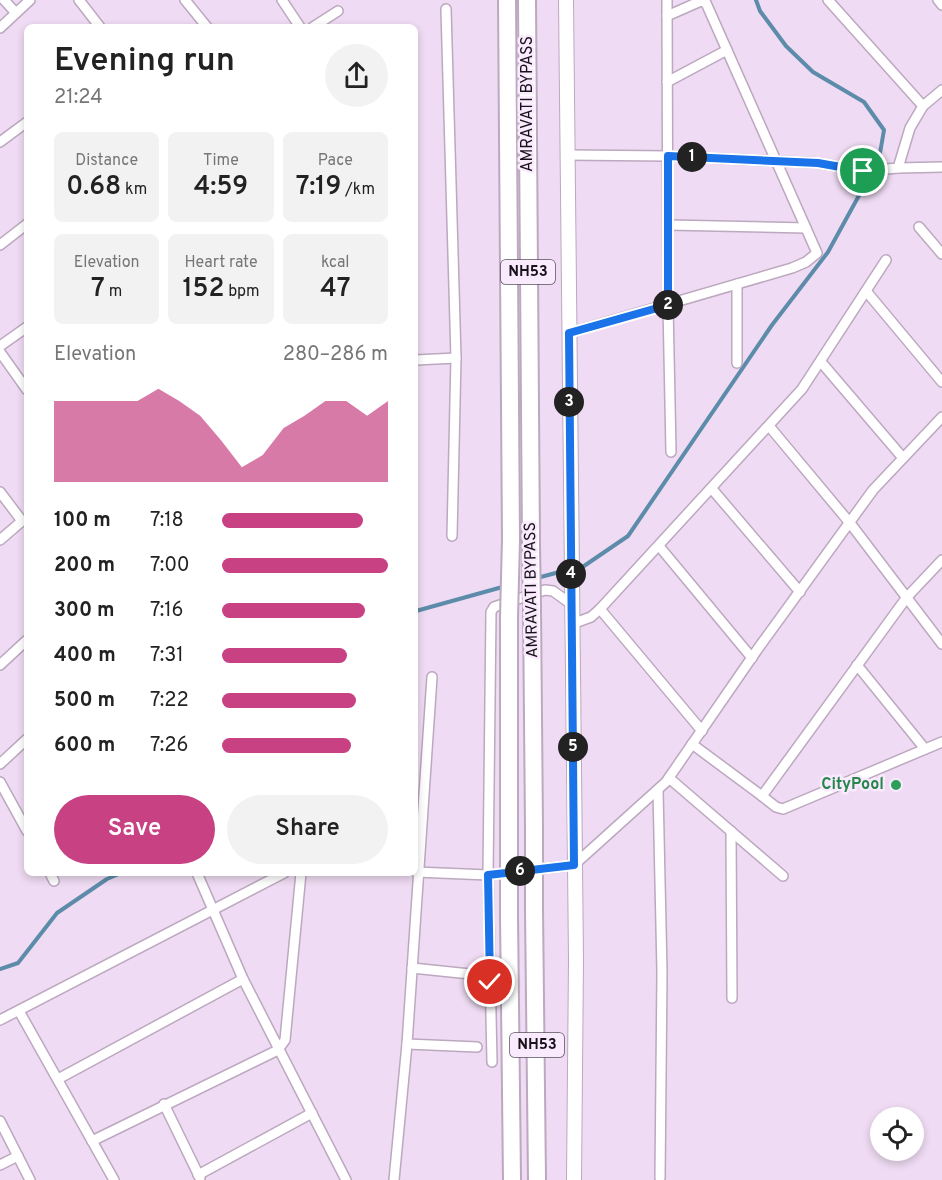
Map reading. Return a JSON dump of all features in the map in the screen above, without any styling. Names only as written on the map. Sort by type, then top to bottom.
[{"type":"highway","name":"AMRAVATI BYPASS","points":[[507,0],[511,540],[509,915],[512,1180]]},
{"type":"highway","name":"AMRAVATI BYPASS","points":[[527,0],[537,1180]]},
{"type":"highway","points":[[509,287],[528,286]]},
{"type":"main road","points":[[566,0],[576,960],[573,1180]]},
{"type":"street","points":[[4,0],[16,13]]},
{"type":"street","points":[[1,24],[30,0]]},
{"type":"street","points":[[79,0],[98,24]]},
{"type":"street","points":[[282,0],[298,24]]},
{"type":"street","points":[[667,0],[671,452]]},
{"type":"street","points":[[828,0],[923,106]]},
{"type":"street","points":[[938,0],[942,5]]},
{"type":"street","points":[[190,1],[205,24]]},
{"type":"street","points":[[569,333],[792,268],[816,255],[817,250],[705,2],[702,1],[667,16]]},
{"type":"street","points":[[446,9],[456,358],[452,536]]},
{"type":"street","points":[[318,24],[338,11]]},
{"type":"street","points":[[668,82],[727,50]]},
{"type":"street","points":[[898,168],[910,128],[923,106],[942,90]]},
{"type":"street","points":[[0,142],[24,124]]},
{"type":"street","points":[[567,155],[777,160],[818,163],[863,171],[942,167]]},
{"type":"street","points":[[668,225],[806,228]]},
{"type":"street","points":[[0,244],[24,226]]},
{"type":"street","points":[[919,227],[942,254]]},
{"type":"street","points":[[572,624],[591,617],[600,609],[802,389],[886,260]]},
{"type":"street","points":[[737,284],[737,363]]},
{"type":"street","points":[[866,291],[942,382]]},
{"type":"street","points":[[0,346],[24,329]]},
{"type":"street","points":[[0,352],[24,386]]},
{"type":"street","points":[[418,360],[456,358]]},
{"type":"street","points":[[821,362],[903,458]]},
{"type":"street","points":[[418,872],[488,875],[574,865],[669,778],[873,490],[942,417]]},
{"type":"street","points":[[769,426],[849,523],[942,644]]},
{"type":"street","points":[[712,489],[800,592]]},
{"type":"street","points":[[0,492],[22,521],[0,540]]},
{"type":"street","points":[[659,546],[752,658]]},
{"type":"street","points":[[762,796],[907,597],[942,560]]},
{"type":"street","points":[[492,1062],[488,875],[491,612],[494,607],[545,590],[553,591],[571,604]]},
{"type":"street","points":[[600,609],[702,731]]},
{"type":"street","points":[[0,665],[24,643]]},
{"type":"street","points":[[857,665],[925,749]]},
{"type":"street","points":[[418,859],[432,677]]},
{"type":"street","points":[[692,744],[776,807],[783,808],[942,742]]},
{"type":"street","points":[[0,764],[24,743]]},
{"type":"street","points":[[669,778],[783,876]]},
{"type":"street","points":[[0,782],[24,826]]},
{"type":"street","points":[[658,790],[662,972],[660,1178]]},
{"type":"street","points":[[731,831],[732,998]]},
{"type":"street","points":[[198,876],[243,979],[346,1180]]},
{"type":"street","points":[[0,1020],[278,876]]},
{"type":"street","points":[[92,1141],[278,1050],[285,1040],[301,876]]},
{"type":"street","points":[[394,1180],[407,1044],[417,876]]},
{"type":"street","points":[[412,968],[470,974]]},
{"type":"street","points":[[58,1079],[243,979]]},
{"type":"street","points":[[19,1011],[114,1180]]},
{"type":"street","points":[[407,1044],[477,1047]]},
{"type":"street","points":[[164,1104],[200,1177],[312,1113]]},
{"type":"street","points":[[0,1121],[30,1180]]},
{"type":"street","points":[[0,1165],[18,1156]]},
{"type":"waterway","points":[[575,568],[584,566],[628,536],[772,325],[828,252],[879,159],[884,130],[864,102],[813,72],[786,46],[760,11],[756,0]]},
{"type":"waterway","points":[[537,578],[567,570]]},
{"type":"waterway","points":[[418,610],[506,586]]},
{"type":"waterway","points":[[0,969],[18,963],[57,913],[114,876]]},
{"type":"place","name":"CityPool","points":[[896,785]]},
{"type":"route","points":[[490,982],[488,875],[574,865],[569,333],[668,305],[668,156],[818,163],[863,171]]}]
